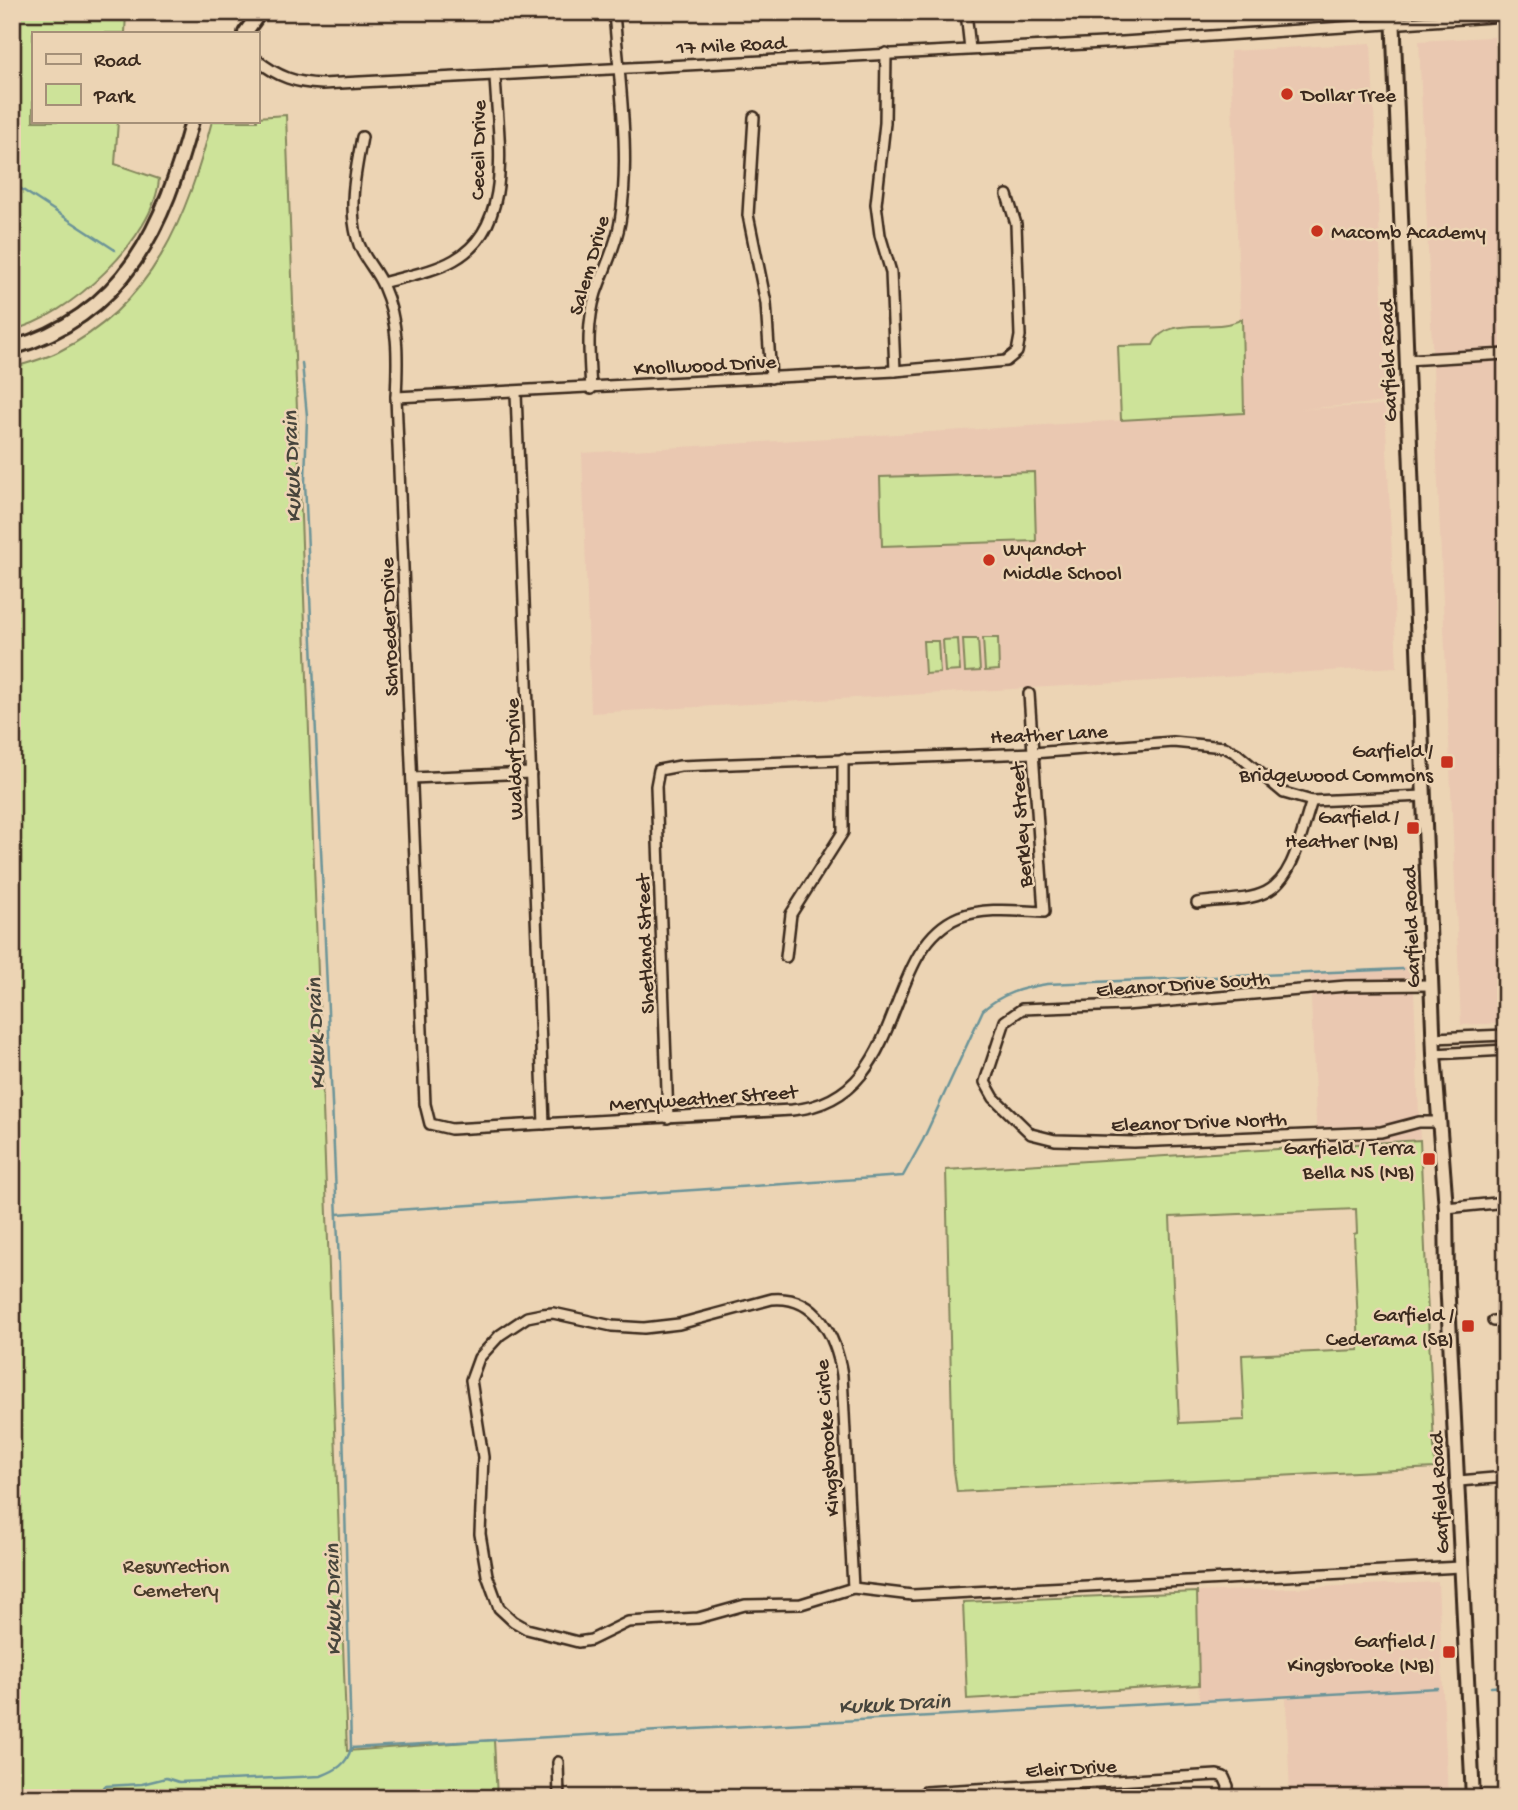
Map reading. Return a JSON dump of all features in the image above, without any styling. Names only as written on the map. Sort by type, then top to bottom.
[{"type":"main road","points":[[246,32],[261,12]]},
{"type":"main road","name":"Garfield Road","points":[[1393,19],[1433,1038],[1446,1208],[1447,1279],[1473,1798]]},
{"type":"main road","points":[[12,348],[71,321],[128,272],[159,224],[192,122]]},
{"type":"street","name":"Salem Drive","points":[[591,389],[588,328],[621,221],[623,172],[614,12]]},
{"type":"street","points":[[967,12],[970,49]]},
{"type":"street","name":"17 Mile Road","points":[[259,61],[282,77],[303,83],[970,49],[1393,19],[1506,16]]},
{"type":"street","points":[[886,53],[885,123],[876,204],[880,235],[891,272],[895,371]]},
{"type":"street","name":"Ceceil Drive","points":[[382,283],[439,267],[456,259],[486,230],[495,207],[498,180],[495,75]]},
{"type":"street","points":[[754,117],[748,215],[766,303],[771,378]]},
{"type":"street","name":"Schroeder Drive","points":[[362,137],[352,187],[356,236],[382,283],[394,318],[398,355],[396,397],[425,1104],[430,1124]]},
{"type":"street","name":"Knollwood Drive","points":[[396,397],[591,389],[895,371],[999,362],[1014,357],[1020,335],[1016,224],[1007,195]]},
{"type":"street","points":[[1406,360],[1506,354]]},
{"type":"street","name":"Waldorf Drive","points":[[516,393],[544,1124]]},
{"type":"street","name":"Berkley Street","points":[[1029,694],[1044,912]]},
{"type":"street","name":"Heather Lane","points":[[659,770],[680,766],[1033,753],[1173,742],[1213,744],[1236,753],[1284,793],[1312,801],[1424,796]]},
{"type":"street","points":[[786,957],[791,915],[843,832],[843,759]]},
{"type":"street","name":"Shetland Street","points":[[659,770],[656,786],[668,1118]]},
{"type":"street","points":[[412,778],[531,773]]},
{"type":"street","points":[[1197,903],[1242,899],[1268,891],[1287,871],[1312,801]]},
{"type":"street","name":"Merryweather Street","points":[[430,1124],[451,1129],[799,1110],[845,1092],[859,1080],[872,1061],[915,965],[927,944],[944,925],[969,914],[1044,912]]},
{"type":"street","name":"Eleanor Drive South","points":[[985,1082],[1005,1021],[1022,1009],[1287,993],[1346,986],[1432,985]]},
{"type":"street","points":[[1433,1038],[1506,1035]]},
{"type":"street","points":[[1434,1054],[1506,1050]]},
{"type":"street","name":"Eleanor Drive North","points":[[985,1082],[994,1098],[1031,1134],[1055,1140],[1134,1142],[1368,1132],[1438,1122]]},
{"type":"street","points":[[1446,1208],[1506,1202]]},
{"type":"street","name":"Kingsbrooke Circle","points":[[772,1299],[801,1304],[826,1326],[836,1345],[840,1362],[853,1588],[801,1604],[745,1605],[698,1618],[628,1622],[585,1642],[548,1635],[513,1621],[495,1602],[481,1547],[484,1471],[471,1388],[479,1358],[513,1325],[542,1314],[552,1313],[612,1326],[643,1328],[679,1324],[772,1299]]},
{"type":"street","points":[[1493,1321],[1506,1320]]},
{"type":"street","points":[[1459,1481],[1506,1477]]},
{"type":"street","points":[[853,1588],[899,1596],[1461,1567]]},
{"type":"street","points":[[558,1762],[559,1798]]},
{"type":"street","name":"Eleir Drive","points":[[918,1796],[1224,1777],[1228,1786],[1227,1798]]},
{"type":"shaded area","points":[[1143,12],[1284,12],[1144,19]]},
{"type":"shaded area","points":[[1506,36],[1506,1023],[1461,1025],[1419,41]]},
{"type":"shaded area","name":"Wyandot Middle School","points":[[1371,43],[1387,402],[1301,409],[1385,405],[1397,667],[591,713],[582,453],[1244,413],[1230,51]]},
{"type":"shaded area","points":[[1413,966],[1420,1140],[1317,1146],[1310,974]]},
{"type":"shaded area","points":[[1438,1582],[1448,1798],[1290,1798],[1286,1696],[1199,1701],[1197,1592]]},
{"type":"green space","points":[[12,12],[126,12],[125,32],[32,32],[32,122],[118,122],[115,164],[159,179],[154,202],[142,226],[125,250],[82,293],[58,310],[12,330]]},
{"type":"green space","name":"Resurrection Cemetery","points":[[286,115],[347,1751],[494,1740],[497,1798],[12,1798],[12,368],[53,354],[91,333],[119,310],[142,284],[177,224],[191,191],[212,122],[259,122],[259,117]]},
{"type":"green space","points":[[1242,319],[1244,413],[1121,420],[1118,346],[1153,345],[1159,336],[1168,330],[1219,325]]},
{"type":"green space","points":[[1034,472],[1036,541],[882,546],[880,477]]},
{"type":"green space","points":[[983,638],[998,638],[999,670],[985,671]]},
{"type":"green space","points":[[958,639],[960,671],[945,672],[943,640]]},
{"type":"green space","points":[[963,639],[978,639],[980,671],[965,672]]},
{"type":"green space","points":[[923,641],[938,641],[940,673],[925,674]]},
{"type":"green space","points":[[1420,1140],[1435,1468],[957,1492],[953,1463],[946,1170]],"holes":[[[1356,1209],[1357,1233],[1354,1234],[1359,1350],[1242,1355],[1245,1420],[1179,1423],[1170,1217]]]},
{"type":"green space","points":[[1197,1592],[1199,1685],[967,1699],[963,1602]]},
{"type":"waterway","name":"Kukuk Drain","points":[[12,183],[115,250]]},
{"type":"waterway","name":"Kukuk Drain","points":[[95,1798],[105,1786],[142,1784],[166,1778],[179,1782],[321,1776],[340,1766],[347,1759],[351,1748],[339,1264],[305,481],[307,416],[302,363]]},
{"type":"waterway","points":[[337,1214],[903,1176],[923,1140],[983,1010],[1013,992],[1047,984],[1403,969]]},
{"type":"waterway","name":"Kukuk Drain","points":[[1491,1687],[1506,1686]]},
{"type":"waterway","name":"Kukuk Drain","points":[[351,1748],[1438,1688]]},
{"type":"place","name":"Dollar Tree","points":[[1287,94]]},
{"type":"place","name":"Macomb Academy","points":[[1317,231]]},
{"type":"place","name":"Wyandot Middle School","points":[[989,560]]},
{"type":"place","name":"Garfield / Bridgewood Commons","points":[[1447,762]]},
{"type":"place","name":"Garfield / Heather (NB)","points":[[1413,828]]},
{"type":"place","name":"Garfield / Terra Bella NS (NB)","points":[[1429,1159]]},
{"type":"place","name":"Garfield / Cederama (SB)","points":[[1468,1326]]},
{"type":"place","name":"Garfield / Kingsbrooke (NB)","points":[[1449,1652]]}]
